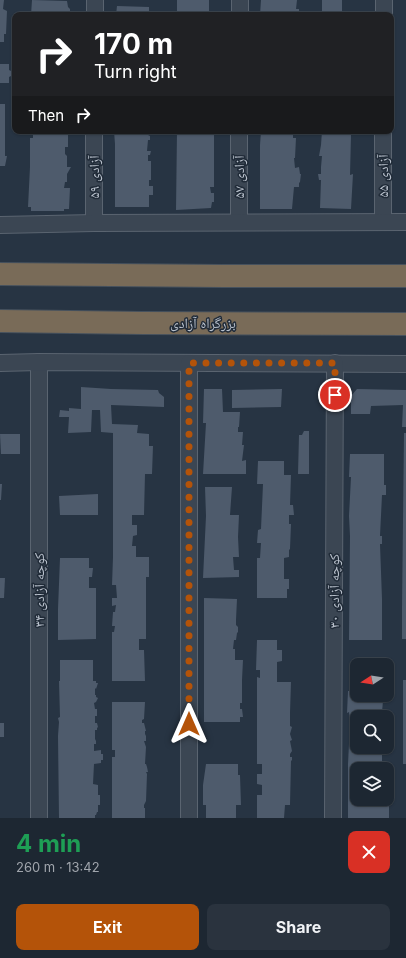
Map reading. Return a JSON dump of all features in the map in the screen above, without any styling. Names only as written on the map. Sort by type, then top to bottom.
[{"type":"highway","points":[[0,274],[406,276]]},
{"type":"highway","name":"بزرگراه آزادی","points":[[2,322],[406,324]]},
{"type":"street","points":[[95,0],[95,12]]},
{"type":"street","points":[[240,0],[240,12]]},
{"type":"street","points":[[384,0],[384,12]]},
{"type":"street","name":"آزادی ۵۹","points":[[94,134],[94,223]]},
{"type":"street","name":"آزادی ۵۷","points":[[239,134],[239,222]]},
{"type":"street","name":"آزادی ۵۵","points":[[383,134],[383,222]]},
{"type":"street","points":[[0,225],[94,223],[406,222]]},
{"type":"street","name":"کوچه آزادی ۳۴","points":[[39,362],[39,818]]},
{"type":"street","points":[[0,363],[406,364]]},
{"type":"street","points":[[189,363],[189,818]]},
{"type":"street","name":"کوچه آزادی ۳۰","points":[[333,818],[335,363]]},
{"type":"building","points":[[0,0],[4,0],[3,9],[7,11],[6,34],[4,34],[4,42],[0,42]]},
{"type":"building","points":[[32,0],[67,1],[70,9],[70,12],[31,12]]},
{"type":"building","points":[[177,0],[209,0],[209,12],[177,12]]},
{"type":"building","points":[[261,0],[297,0],[296,9],[299,9],[299,12],[260,12]]},
{"type":"building","points":[[322,0],[342,0],[342,12],[322,12]]},
{"type":"building","points":[[117,6],[149,7],[149,12],[116,12]]},
{"type":"building","points":[[0,64],[9,64],[11,76],[9,77],[9,83],[0,83]]},
{"type":"building","points":[[0,104],[5,104],[5,156],[7,156],[5,166],[0,166]]},
{"type":"building","points":[[33,134],[68,135],[68,147],[65,147],[65,154],[67,156],[67,167],[71,167],[67,174],[67,182],[65,182],[64,188],[70,188],[69,209],[64,209],[64,211],[31,211],[31,207],[28,207],[30,138],[33,138]]},
{"type":"building","points":[[114,134],[148,134],[150,136],[147,151],[151,151],[150,155],[148,155],[148,161],[151,161],[151,180],[149,180],[149,186],[153,186],[153,195],[149,195],[149,207],[115,207]]},
{"type":"building","points":[[177,134],[214,134],[214,187],[210,187],[211,193],[214,193],[214,202],[212,202],[211,208],[176,210]]},
{"type":"building","points":[[261,134],[293,134],[293,138],[296,138],[294,158],[295,168],[299,167],[301,174],[299,187],[294,187],[292,209],[260,209]]},
{"type":"building","points":[[322,134],[353,134],[351,135],[350,175],[353,174],[351,209],[320,208],[321,180],[319,180],[318,174],[321,174],[322,156],[319,156]]},
{"type":"building","points":[[81,387],[158,390],[164,397],[164,407],[111,405],[112,424],[138,425],[137,433],[149,434],[149,446],[153,446],[152,474],[145,474],[144,515],[132,515],[132,525],[137,525],[137,535],[133,536],[132,546],[136,546],[136,557],[149,557],[149,577],[146,577],[146,639],[139,639],[139,650],[144,650],[145,681],[112,681],[112,632],[114,632],[115,626],[112,626],[113,612],[115,612],[116,605],[112,606],[112,598],[117,598],[116,585],[112,585],[113,433],[101,432],[100,410],[92,410],[91,432],[68,433],[69,417],[59,417],[60,410],[69,411],[69,408],[81,409]]},
{"type":"building","points":[[204,389],[222,389],[223,412],[240,412],[238,432],[243,432],[242,445],[244,445],[242,461],[246,460],[246,474],[203,474],[206,423],[203,423]]},
{"type":"building","points":[[282,389],[281,407],[232,408],[232,390]]},
{"type":"building","points":[[357,389],[406,390],[406,427],[402,427],[403,405],[371,406],[370,414],[351,414],[351,396]]},
{"type":"building","points":[[304,431],[309,431],[309,474],[298,474],[299,435],[302,435]]},
{"type":"building","points":[[404,433],[406,433],[406,639],[402,639],[402,609]]},
{"type":"building","points":[[0,434],[20,434],[20,454],[1,454]]},
{"type":"building","points":[[350,454],[384,454],[384,485],[386,485],[386,495],[382,495],[380,536],[382,536],[382,544],[380,544],[382,640],[349,640]]},
{"type":"building","points":[[258,461],[284,461],[284,475],[291,475],[290,505],[293,505],[294,515],[289,515],[289,524],[291,524],[290,549],[289,557],[284,558],[284,579],[289,579],[287,598],[257,598],[257,558],[260,558],[261,543],[257,543],[258,530],[261,529],[263,484],[257,484]]},
{"type":"building","points":[[0,484],[2,484],[1,500],[0,500]]},
{"type":"building","points":[[205,487],[232,487],[230,515],[239,515],[239,557],[233,557],[234,570],[239,570],[239,577],[203,578],[206,516]]},
{"type":"building","points":[[98,494],[98,515],[60,515],[59,496]]},
{"type":"building","points":[[60,558],[89,558],[89,568],[93,568],[92,577],[89,577],[89,588],[96,588],[96,639],[58,640]]},
{"type":"building","points":[[0,578],[5,578],[4,598],[0,598]]},
{"type":"building","points":[[204,598],[237,599],[236,625],[238,627],[238,632],[236,640],[234,640],[233,649],[235,649],[235,660],[243,660],[242,703],[240,703],[240,709],[242,709],[243,717],[240,717],[240,722],[204,722]]},
{"type":"building","points":[[257,640],[277,640],[277,650],[282,650],[282,661],[277,662],[277,682],[291,682],[290,726],[292,727],[290,734],[292,740],[290,741],[292,751],[290,757],[292,757],[292,760],[290,805],[285,805],[284,818],[257,818],[257,795],[262,795],[262,785],[257,784],[257,774],[262,774],[262,764],[257,764],[257,677],[260,678],[260,670],[256,670]]},
{"type":"building","points":[[60,660],[93,660],[93,681],[98,683],[96,689],[95,688],[95,695],[98,698],[94,703],[95,709],[97,709],[95,723],[97,723],[98,727],[97,730],[95,730],[96,744],[94,744],[94,751],[101,750],[101,754],[103,754],[103,760],[101,760],[101,763],[94,764],[93,784],[98,785],[98,795],[100,795],[100,805],[98,805],[98,812],[95,815],[95,818],[59,818],[58,718],[60,717]]},
{"type":"building","points":[[403,680],[406,680],[406,764],[403,764]]},
{"type":"building","points":[[348,691],[350,691],[350,702],[383,702],[382,710],[350,710],[350,723],[349,712],[347,713]]},
{"type":"building","points":[[112,702],[145,702],[144,719],[142,720],[142,723],[144,723],[146,731],[146,741],[144,741],[146,747],[145,764],[148,772],[146,772],[146,801],[144,805],[145,818],[112,818],[112,757],[115,757],[115,750],[112,750]]},
{"type":"building","points":[[0,723],[4,723],[4,737],[0,737]]},
{"type":"building","points":[[350,723],[350,754],[382,754],[382,762],[350,762],[350,806],[389,806],[389,818],[348,818]]},
{"type":"building","points":[[206,764],[238,764],[241,805],[236,805],[236,818],[206,818],[206,805],[203,805],[203,785]]},
{"type":"route","points":[[189,724],[189,363],[335,363],[335,395]]}]
